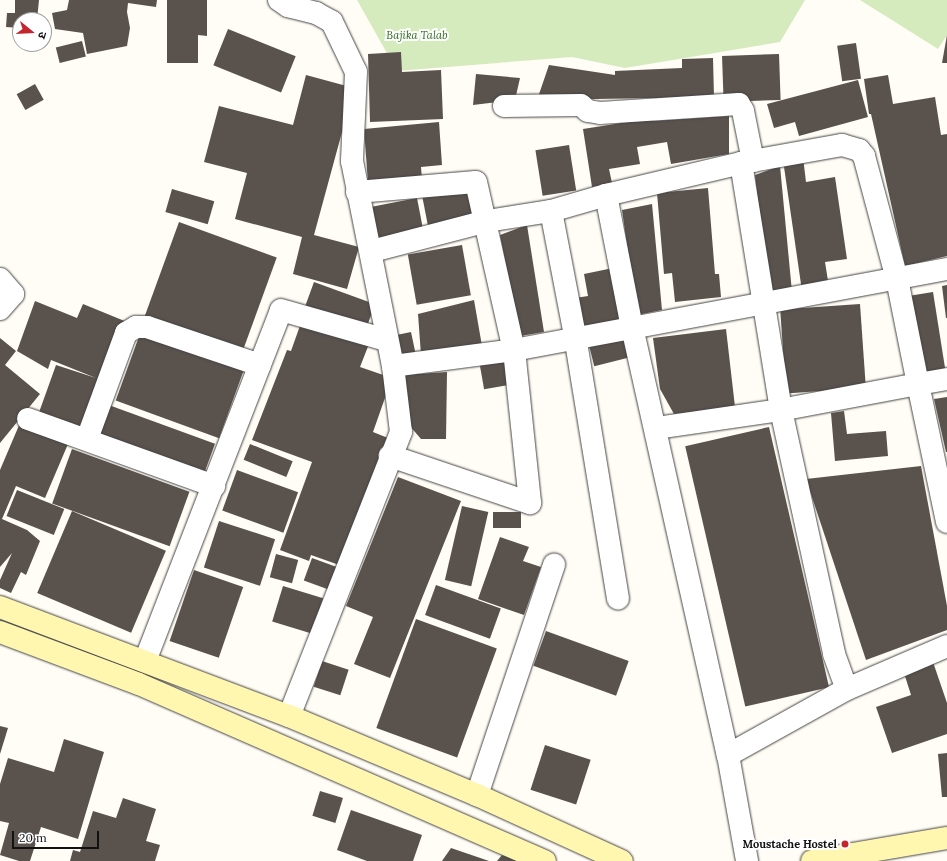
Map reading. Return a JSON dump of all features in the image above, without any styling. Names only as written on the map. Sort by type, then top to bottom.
[{"type":"street","points":[[279,0],[288,6],[316,13],[332,22],[356,72],[352,161],[357,192],[372,251],[386,340],[393,366],[401,432],[390,456],[289,716]]},
{"type":"street","points":[[504,106],[581,105],[588,111],[600,113],[739,104],[743,110],[762,304],[781,410],[834,654],[847,689]]},
{"type":"street","points":[[372,251],[487,221],[551,211],[606,195],[747,162],[842,145],[859,150],[864,156],[896,279],[947,522]]},
{"type":"street","points":[[357,192],[476,182],[487,221],[514,350],[530,503],[390,456]]},
{"type":"street","points":[[606,195],[632,327],[656,428],[728,755],[747,861]]},
{"type":"street","points":[[551,211],[575,336],[618,598]]},
{"type":"street","points":[[393,366],[514,350],[575,336],[762,304],[947,269]]},
{"type":"street","points":[[0,279],[14,294],[0,309]]},
{"type":"street","points":[[145,661],[281,310],[386,340]]},
{"type":"street","points":[[87,439],[126,333],[136,327],[147,328],[260,365]]},
{"type":"street","points":[[656,428],[781,410],[947,379]]},
{"type":"street","points":[[28,419],[214,486]]},
{"type":"street","points":[[478,794],[554,565]]},
{"type":"street","points":[[0,607],[289,716],[478,794],[622,861]]},
{"type":"street","points":[[0,632],[146,687],[545,861]]},
{"type":"street","points":[[728,755],[847,689],[947,646]]},
{"type":"street","points":[[812,861],[947,838]]},
{"type":"green space","name":"Bajika Talab","points":[[357,0],[805,0],[780,42],[625,68],[572,57],[397,71]]},
{"type":"green space","points":[[860,0],[947,0],[947,35],[938,49]]},
{"type":"building","points":[[15,0],[39,0],[38,12],[15,12]]},
{"type":"building","points":[[69,0],[157,0],[156,7],[128,3],[127,12],[130,28],[127,46],[87,54],[83,33],[55,29],[52,13],[67,10]]},
{"type":"building","points":[[167,0],[207,0],[207,36],[198,35],[198,63],[167,63]]},
{"type":"building","points":[[7,13],[12,13],[12,27],[6,27]]},
{"type":"building","points":[[228,29],[296,56],[281,93],[213,65]]},
{"type":"building","points":[[947,35],[947,63],[942,63]]},
{"type":"building","points":[[82,41],[86,57],[60,63],[56,48]]},
{"type":"building","points":[[856,43],[861,79],[842,81],[837,46]]},
{"type":"building","points":[[401,52],[402,72],[441,70],[443,119],[370,122],[368,54]]},
{"type":"building","points":[[779,54],[781,100],[724,102],[722,56]]},
{"type":"building","points":[[713,58],[714,97],[537,100],[549,65],[615,75],[615,71],[682,68],[682,59]]},
{"type":"building","points":[[476,74],[520,78],[515,100],[473,105]]},
{"type":"building","points":[[306,75],[354,88],[314,235],[359,247],[347,289],[293,274],[302,237],[235,219],[247,173],[204,162],[219,106],[293,125]]},
{"type":"building","points":[[888,75],[893,104],[935,97],[941,135],[947,134],[947,256],[905,266],[871,114],[869,114],[864,79]]},
{"type":"building","points":[[858,80],[868,117],[799,136],[795,122],[774,128],[767,104]]},
{"type":"building","points":[[35,84],[44,100],[25,110],[17,94]]},
{"type":"building","points":[[729,116],[729,154],[671,164],[667,142],[637,147],[640,164],[609,169],[612,183],[592,187],[583,129],[653,118],[653,121]]},
{"type":"building","points":[[439,122],[442,165],[421,167],[422,179],[368,183],[364,129]]},
{"type":"building","points":[[569,145],[576,190],[543,196],[535,150]]},
{"type":"building","points":[[803,157],[806,182],[835,177],[847,259],[825,262],[829,287],[802,291],[783,160]]},
{"type":"building","points":[[780,166],[792,292],[768,291],[755,175]]},
{"type":"building","points":[[472,185],[478,216],[428,226],[422,195]]},
{"type":"building","points":[[708,188],[715,274],[719,274],[721,297],[675,302],[672,273],[664,274],[657,193]]},
{"type":"building","points":[[172,189],[214,201],[208,224],[165,212]]},
{"type":"building","points":[[417,198],[423,229],[374,239],[368,208]]},
{"type":"building","points":[[652,204],[662,310],[637,315],[622,210]]},
{"type":"building","points":[[179,222],[277,258],[241,355],[143,320]]},
{"type":"building","points":[[527,225],[544,332],[520,336],[500,235]]},
{"type":"building","points":[[462,245],[471,295],[417,305],[408,255]]},
{"type":"building","points":[[613,268],[623,322],[581,330],[575,298],[588,296],[584,274]]},
{"type":"building","points":[[314,282],[375,304],[366,331],[304,308]]},
{"type":"building","points":[[947,285],[947,318],[946,318],[942,286]]},
{"type":"building","points":[[933,292],[946,372],[924,375],[911,295]]},
{"type":"building","points":[[474,300],[482,346],[421,355],[418,314]]},
{"type":"building","points":[[35,301],[77,318],[83,304],[127,322],[86,435],[37,418],[56,365],[96,378],[51,360],[48,369],[17,351]]},
{"type":"building","points":[[860,304],[866,388],[786,393],[780,310]]},
{"type":"building","points":[[302,320],[369,344],[360,367],[392,378],[373,432],[388,438],[342,566],[311,555],[309,561],[280,550],[312,462],[252,440],[287,350],[291,351]]},
{"type":"building","points":[[726,329],[735,407],[674,414],[660,389],[653,338]]},
{"type":"building","points":[[141,331],[244,369],[219,438],[116,401]]},
{"type":"building","points":[[411,332],[416,355],[400,359],[395,335]]},
{"type":"building","points":[[628,332],[634,356],[594,366],[588,342]]},
{"type":"building","points":[[0,338],[16,351],[5,365],[40,394],[0,443]]},
{"type":"building","points":[[506,358],[511,385],[484,389],[479,363]]},
{"type":"building","points":[[447,372],[446,439],[421,439],[409,425],[402,375]]},
{"type":"building","points":[[947,397],[947,452],[946,452],[934,399]]},
{"type":"building","points":[[106,404],[215,444],[204,473],[95,433]]},
{"type":"building","points":[[844,411],[847,434],[886,431],[888,456],[835,461],[831,413]]},
{"type":"building","points":[[20,423],[68,444],[45,498],[16,486],[2,519],[27,530],[40,541],[26,575],[21,572],[11,593],[0,588],[0,580],[12,553],[0,567],[0,470]]},
{"type":"building","points":[[769,427],[829,687],[745,707],[685,446]]},
{"type":"building","points":[[250,444],[293,461],[286,477],[244,460]]},
{"type":"building","points":[[72,449],[189,492],[170,546],[52,504]]},
{"type":"building","points":[[921,466],[947,606],[947,630],[866,660],[806,479]]},
{"type":"building","points":[[237,470],[298,492],[283,533],[222,510]]},
{"type":"building","points":[[398,477],[461,501],[390,678],[354,664],[373,617],[346,606]]},
{"type":"building","points":[[17,490],[64,509],[54,535],[7,516]]},
{"type":"building","points":[[462,506],[488,512],[471,586],[445,580]]},
{"type":"building","points":[[72,511],[166,551],[131,633],[37,593]]},
{"type":"building","points":[[493,512],[521,512],[521,528],[493,528]]},
{"type":"building","points":[[219,521],[275,539],[260,586],[204,568]]},
{"type":"building","points":[[500,537],[529,547],[523,561],[541,567],[524,615],[478,599]]},
{"type":"building","points":[[276,554],[298,560],[292,583],[270,577]]},
{"type":"building","points":[[312,558],[337,567],[329,590],[304,581]]},
{"type":"building","points":[[194,570],[243,587],[219,658],[170,641]]},
{"type":"building","points":[[436,585],[501,609],[490,639],[425,615]]},
{"type":"building","points":[[283,586],[323,598],[312,634],[272,621]]},
{"type":"building","points":[[416,619],[497,648],[457,757],[376,728]]},
{"type":"building","points":[[546,631],[629,661],[616,696],[533,666]]},
{"type":"building","points":[[322,661],[349,670],[340,695],[314,687]]},
{"type":"building","points":[[933,662],[947,703],[947,734],[892,753],[876,707],[911,695],[904,673]]},
{"type":"building","points":[[0,726],[8,728],[0,754]]},
{"type":"building","points":[[64,739],[104,752],[78,839],[41,827],[30,861],[19,861],[0,855],[9,823],[0,821],[0,784],[8,758],[54,772]]},
{"type":"building","points":[[545,745],[591,760],[576,805],[530,790]]},
{"type":"building","points":[[947,753],[947,797],[942,797],[938,754]]},
{"type":"building","points":[[320,791],[343,798],[335,823],[312,816]]},
{"type":"building","points":[[123,798],[156,809],[146,841],[160,845],[155,861],[70,861],[73,850],[80,852],[93,811],[116,818]]},
{"type":"building","points":[[351,810],[422,835],[413,861],[367,861],[337,850]]},
{"type":"building","points":[[451,848],[489,861],[442,861]]},
{"type":"building","points":[[502,855],[520,861],[497,861]]},
{"type":"place","name":"Moustache Hostel","points":[[845,844]]}]
